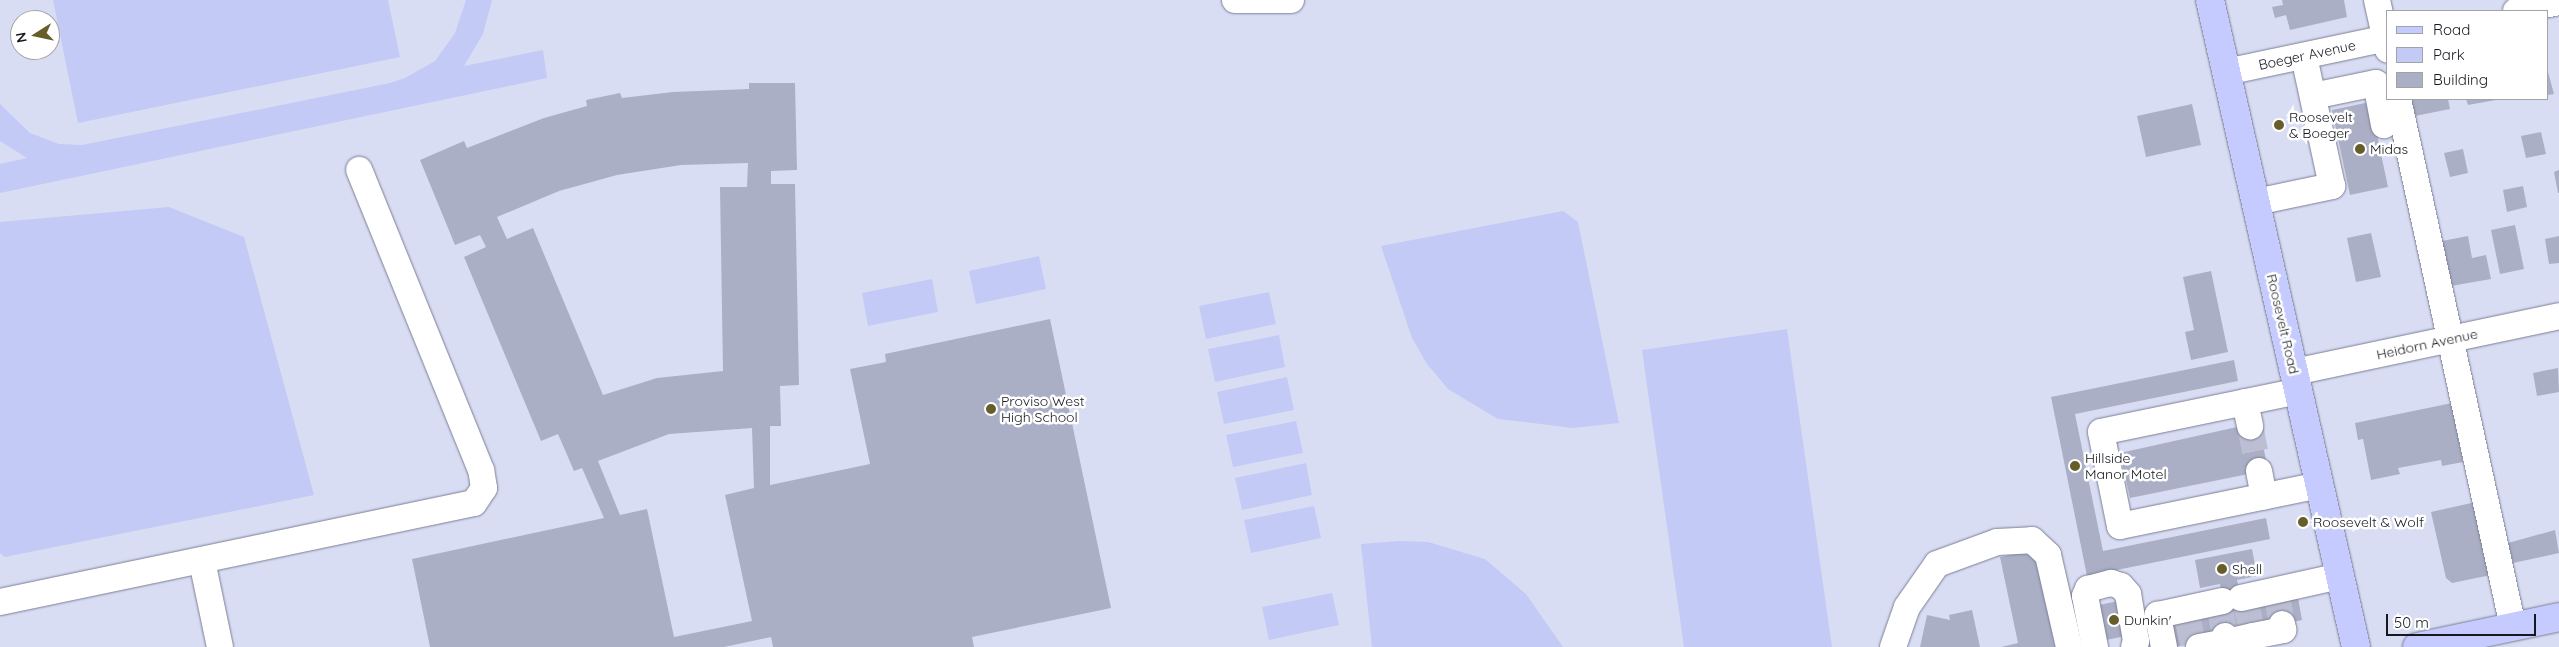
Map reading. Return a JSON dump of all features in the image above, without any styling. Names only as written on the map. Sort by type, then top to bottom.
[{"type":"main road","name":"Roosevelt Road","points":[[2210,0],[2356,647]]},
{"type":"main road","points":[[2417,647],[2559,617]]},
{"type":"street","points":[[1235,0],[1291,0]]},
{"type":"street","points":[[2377,0],[2386,38]]},
{"type":"street","points":[[2521,10],[2559,2]]},
{"type":"street","name":"Boeger Avenue","points":[[2226,72],[2386,42]]},
{"type":"street","points":[[2256,202],[2332,186],[2304,56]]},
{"type":"street","points":[[2313,96],[2376,83],[2384,125]]},
{"type":"street","points":[[2398,100],[2513,627]]},
{"type":"street","points":[[0,602],[464,508],[474,503],[484,488],[482,470],[359,170]]},
{"type":"street","name":"Heidorn Avenue","points":[[2264,497],[2120,526],[2101,432],[2248,414],[2296,382],[2450,339],[2559,316]]},
{"type":"street","points":[[2259,471],[2264,497],[2320,485]]},
{"type":"street","points":[[1893,647],[1906,607],[1937,564],[1997,542],[2032,540],[2048,555],[2069,647]]},
{"type":"street","points":[[202,561],[220,647]]},
{"type":"street","points":[[2164,647],[2158,615],[2192,633],[2236,622],[2340,576]]},
{"type":"street","points":[[2095,647],[2085,596],[2088,589],[2111,583],[2121,586],[2128,594],[2136,641],[2134,647]]},
{"type":"street","points":[[2192,633],[2236,622],[2283,630],[2278,605]]},
{"type":"green space","points":[[53,0],[388,0],[400,57],[78,123],[60,34],[60,10],[55,10]]},
{"type":"green space","points":[[466,0],[492,0],[483,34],[464,66],[543,50],[547,78],[0,193],[0,164],[27,158],[0,141],[0,104],[30,133],[59,144],[82,145],[390,83],[405,78],[435,61],[455,33]]},
{"type":"green space","points":[[169,207],[244,237],[314,495],[5,557],[0,553],[0,222]]},
{"type":"green space","points":[[1563,211],[1578,222],[1619,423],[1573,428],[1498,419],[1448,389],[1427,364],[1412,338],[1381,246]]},
{"type":"green space","points":[[1039,256],[1046,289],[976,304],[969,271]]},
{"type":"green space","points":[[932,279],[938,312],[868,326],[862,293]]},
{"type":"green space","points":[[1269,292],[1276,324],[1206,339],[1199,306]]},
{"type":"green space","points":[[1787,329],[1832,647],[1684,647],[1642,350]]},
{"type":"green space","points":[[1279,335],[1285,367],[1215,382],[1208,349]]},
{"type":"green space","points":[[1287,377],[1294,410],[1224,424],[1217,392]]},
{"type":"green space","points":[[1296,421],[1303,453],[1233,467],[1226,435]]},
{"type":"green space","points":[[1306,463],[1312,495],[1242,510],[1235,478]]},
{"type":"green space","points":[[1314,506],[1321,538],[1251,553],[1244,520]]},
{"type":"green space","points":[[1399,541],[1428,542],[1485,559],[1526,594],[1563,647],[1372,647],[1361,544]]},
{"type":"green space","points":[[1332,593],[1339,625],[1269,640],[1262,607]]},
{"type":"building","points":[[2282,0],[2344,0],[2347,17],[2290,30],[2286,15],[2275,18],[2272,7],[2283,5]]},
{"type":"building","points":[[2549,76],[2554,94],[2549,95]]},
{"type":"building","name":"Proviso West High School","points":[[749,83],[795,83],[797,170],[771,171],[771,184],[795,184],[799,385],[780,386],[781,426],[770,426],[770,485],[870,464],[850,369],[886,362],[885,354],[1050,319],[1111,608],[972,637],[974,647],[773,647],[771,637],[724,647],[430,647],[412,559],[604,518],[582,468],[574,471],[558,434],[541,441],[464,257],[486,247],[480,235],[455,245],[420,160],[464,141],[467,148],[544,118],[587,106],[586,100],[620,93],[622,98],[673,92],[749,89]],"holes":[[[748,163],[747,187],[720,187],[723,371],[657,378],[603,395],[533,228],[507,239],[497,217],[559,191],[617,175],[681,165]],[[752,428],[754,488],[725,495],[752,621],[674,637],[647,509],[620,515],[598,461],[669,434]]]},
{"type":"building","points":[[2411,100],[2448,100],[2450,109],[2415,116]]},
{"type":"building","points":[[2466,100],[2496,100],[2468,105]]},
{"type":"building","name":"Midas","points":[[2370,102],[2388,187],[2350,195],[2332,110]]},
{"type":"building","points":[[2192,104],[2201,145],[2146,157],[2137,116]]},
{"type":"building","points":[[2541,132],[2546,154],[2526,158],[2521,136]]},
{"type":"building","points":[[2463,149],[2468,173],[2450,177],[2444,153]]},
{"type":"building","points":[[2559,170],[2559,193],[2558,193],[2554,172]]},
{"type":"building","points":[[2523,186],[2527,207],[2507,212],[2503,190]]},
{"type":"building","points":[[2515,225],[2524,269],[2500,274],[2491,230]]},
{"type":"building","points":[[2371,233],[2381,277],[2356,282],[2347,238]]},
{"type":"building","points":[[2468,236],[2472,258],[2486,255],[2491,279],[2451,286],[2442,241]]},
{"type":"building","points":[[2559,236],[2559,263],[2549,264],[2545,239]]},
{"type":"building","points":[[2211,271],[2228,352],[2191,360],[2185,332],[2194,330],[2183,277]]},
{"type":"building","name":"Hillside Manor Motel","points":[[2234,360],[2238,381],[2075,414],[2103,551],[2266,518],[2270,539],[2087,576],[2051,397]]},
{"type":"building","points":[[2558,368],[2559,392],[2537,396],[2533,373]]},
{"type":"building","points":[[2452,403],[2463,462],[2442,466],[2441,460],[2398,468],[2400,474],[2371,480],[2363,439],[2358,440],[2355,423]]},
{"type":"building","name":"Hillside Manor Motel","points":[[2246,425],[2259,425],[2268,470],[2130,498],[2120,453]]},
{"type":"building","points":[[2476,502],[2491,575],[2452,583],[2446,578],[2431,512]]},
{"type":"building","points":[[2555,530],[2559,553],[2513,563],[2508,543]]},
{"type":"building","name":"Shell","points":[[2252,549],[2257,576],[2237,580],[2243,609],[2298,598],[2302,620],[2174,647],[2169,625],[2225,613],[2220,584],[2200,588],[2195,560]]},
{"type":"building","points":[[2035,550],[2055,647],[2001,647],[2018,643],[2000,557]]},
{"type":"building","name":"Dunkin'","points":[[2123,600],[2130,635],[2106,640],[2099,605]]},
{"type":"building","points":[[1972,610],[1980,647],[1920,647],[1927,615],[1950,620],[1949,615]]},
{"type":"tunnel","points":[[2250,426],[2259,471]]},
{"type":"tunnel","points":[[2278,602],[2282,624]]},
{"type":"tunnel","points":[[2247,608],[2252,631]]},
{"type":"tunnel","points":[[2221,614],[2225,636]]},
{"type":"tunnel","points":[[2188,621],[2193,643]]},
{"type":"place","name":"Roosevelt & Boeger","points":[[2279,125]]},
{"type":"place","name":"Midas","points":[[2360,149]]},
{"type":"place","name":"Proviso West High School","points":[[991,409]]},
{"type":"place","name":"Hillside Manor Motel","points":[[2075,466]]},
{"type":"place","name":"Roosevelt & Wolf","points":[[2303,522]]},
{"type":"place","name":"Shell","points":[[2222,569]]},
{"type":"place","name":"Dunkin'","points":[[2114,620]]}]
